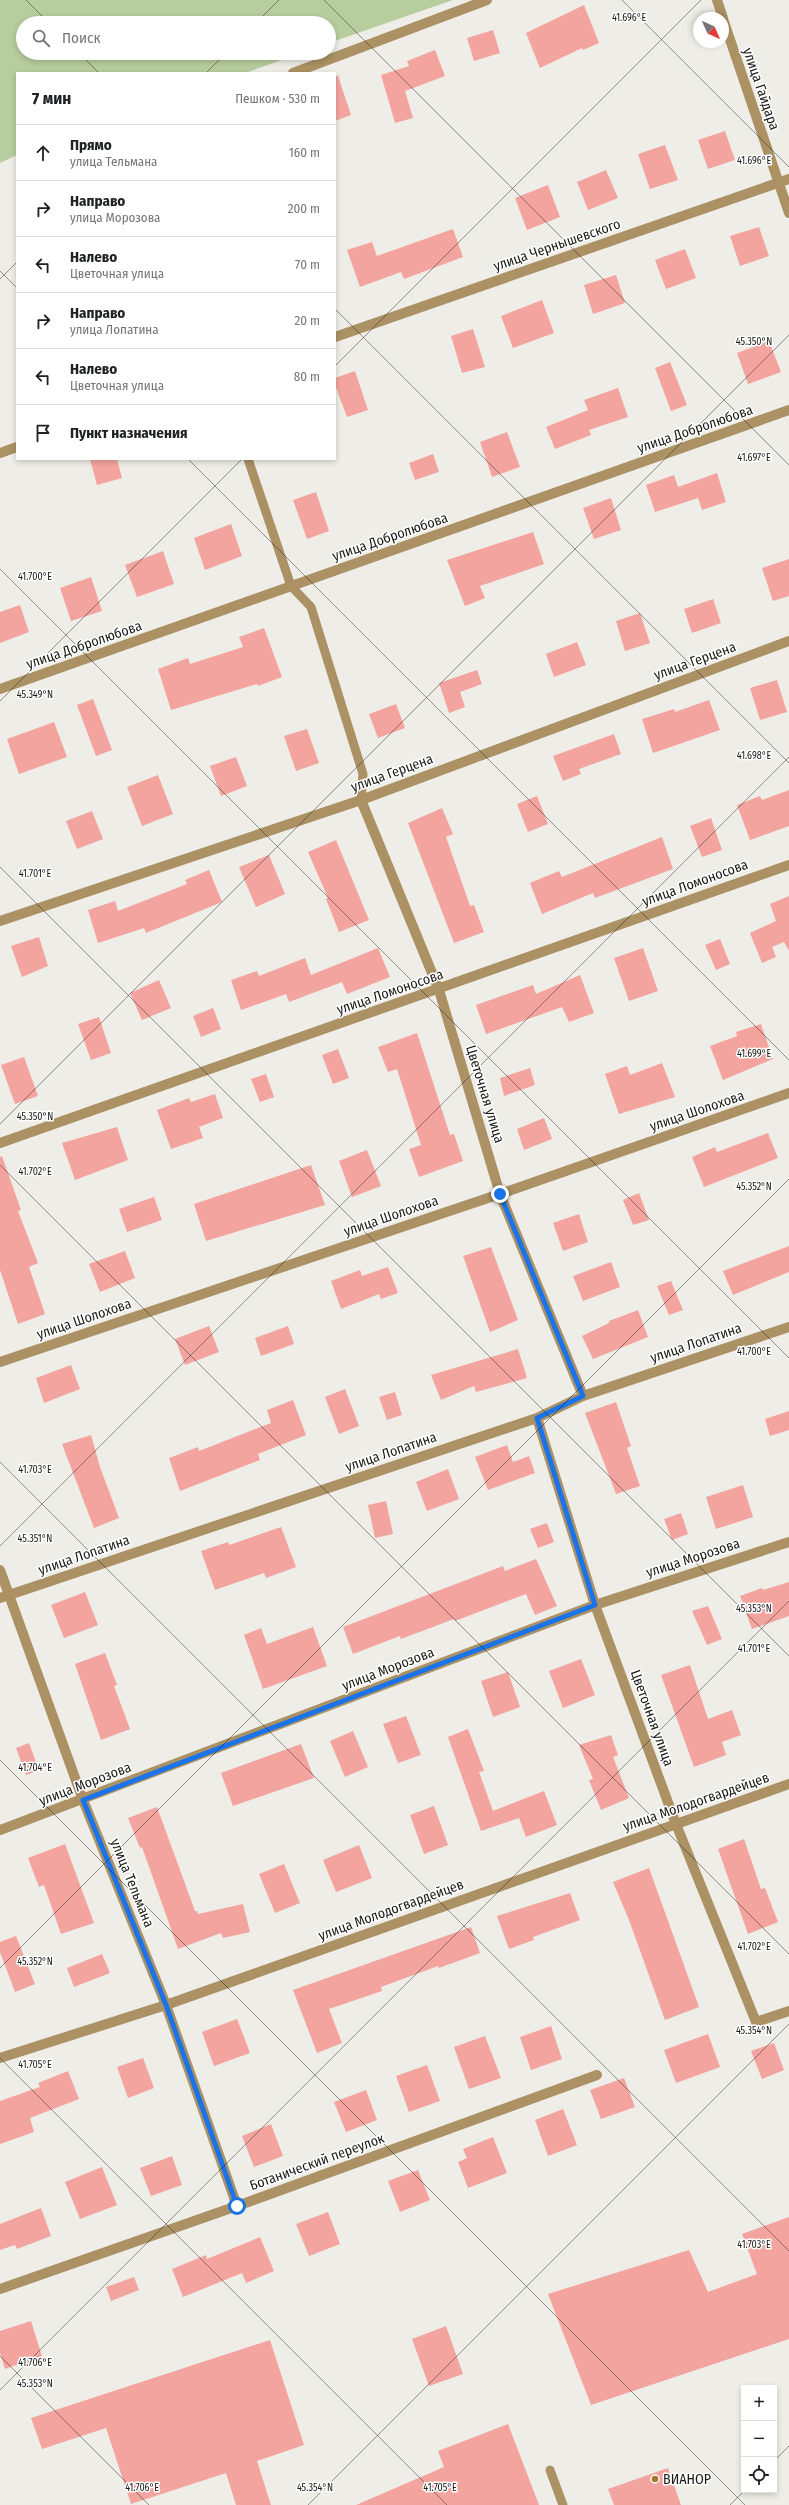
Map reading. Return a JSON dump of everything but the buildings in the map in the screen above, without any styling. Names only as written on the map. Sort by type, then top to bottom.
[{"type":"street","points":[[336,57],[487,0]]},
{"type":"street","name":"улица Гайдара","points":[[717,0],[721,12]]},
{"type":"street","name":"улица Гайдара","points":[[729,36],[789,213]]},
{"type":"street","points":[[296,72],[328,60]]},
{"type":"street","name":"улица Чернышевского","points":[[336,337],[789,179]]},
{"type":"street","name":"улица Добролюбова","points":[[0,689],[789,410]]},
{"type":"street","points":[[0,453],[16,447]]},
{"type":"street","name":"улица Герцена","points":[[0,921],[361,800],[789,641]]},
{"type":"street","name":"Цветочная улица","points":[[361,800],[439,990],[500,1194],[583,1396]]},
{"type":"street","name":"улица Ломоносова","points":[[0,1143],[439,990],[789,865]]},
{"type":"street","name":"улица Шолохова","points":[[0,1362],[500,1194],[789,1093]]},
{"type":"street","name":"улица Лопатина","points":[[4,1597],[537,1418],[583,1396],[789,1327]]},
{"type":"street","name":"Цветочная улица","points":[[537,1418],[595,1605],[676,1824],[756,2022],[789,2011]]},
{"type":"street","name":"улица Морозова","points":[[0,1830],[83,1800],[595,1605],[789,1542]]},
{"type":"street","name":"улица Тельмана","points":[[0,1570],[4,1597],[83,1800],[166,2005],[237,2206]]},
{"type":"street","name":"улица Молодогвардейцев","points":[[0,2058],[166,2005],[789,1784]]},
{"type":"street","name":"Ботанический переулок","points":[[0,2289],[237,2206],[597,2075]]},
{"type":"lane","points":[[248,460],[292,586],[311,607],[363,774],[361,800]]},
{"type":"lane","points":[[550,2470],[563,2505]]},
{"type":"green space","points":[[0,0],[453,0],[336,41],[336,16],[16,16],[16,60],[282,60],[248,72],[16,72],[16,155],[0,163]]},
{"type":"place","name":"ВИАНОР","points":[[655,2479]]},
{"type":"route","points":[[237,2206],[166,2005],[83,1800],[595,1605],[537,1418],[583,1396],[500,1194]]}]
